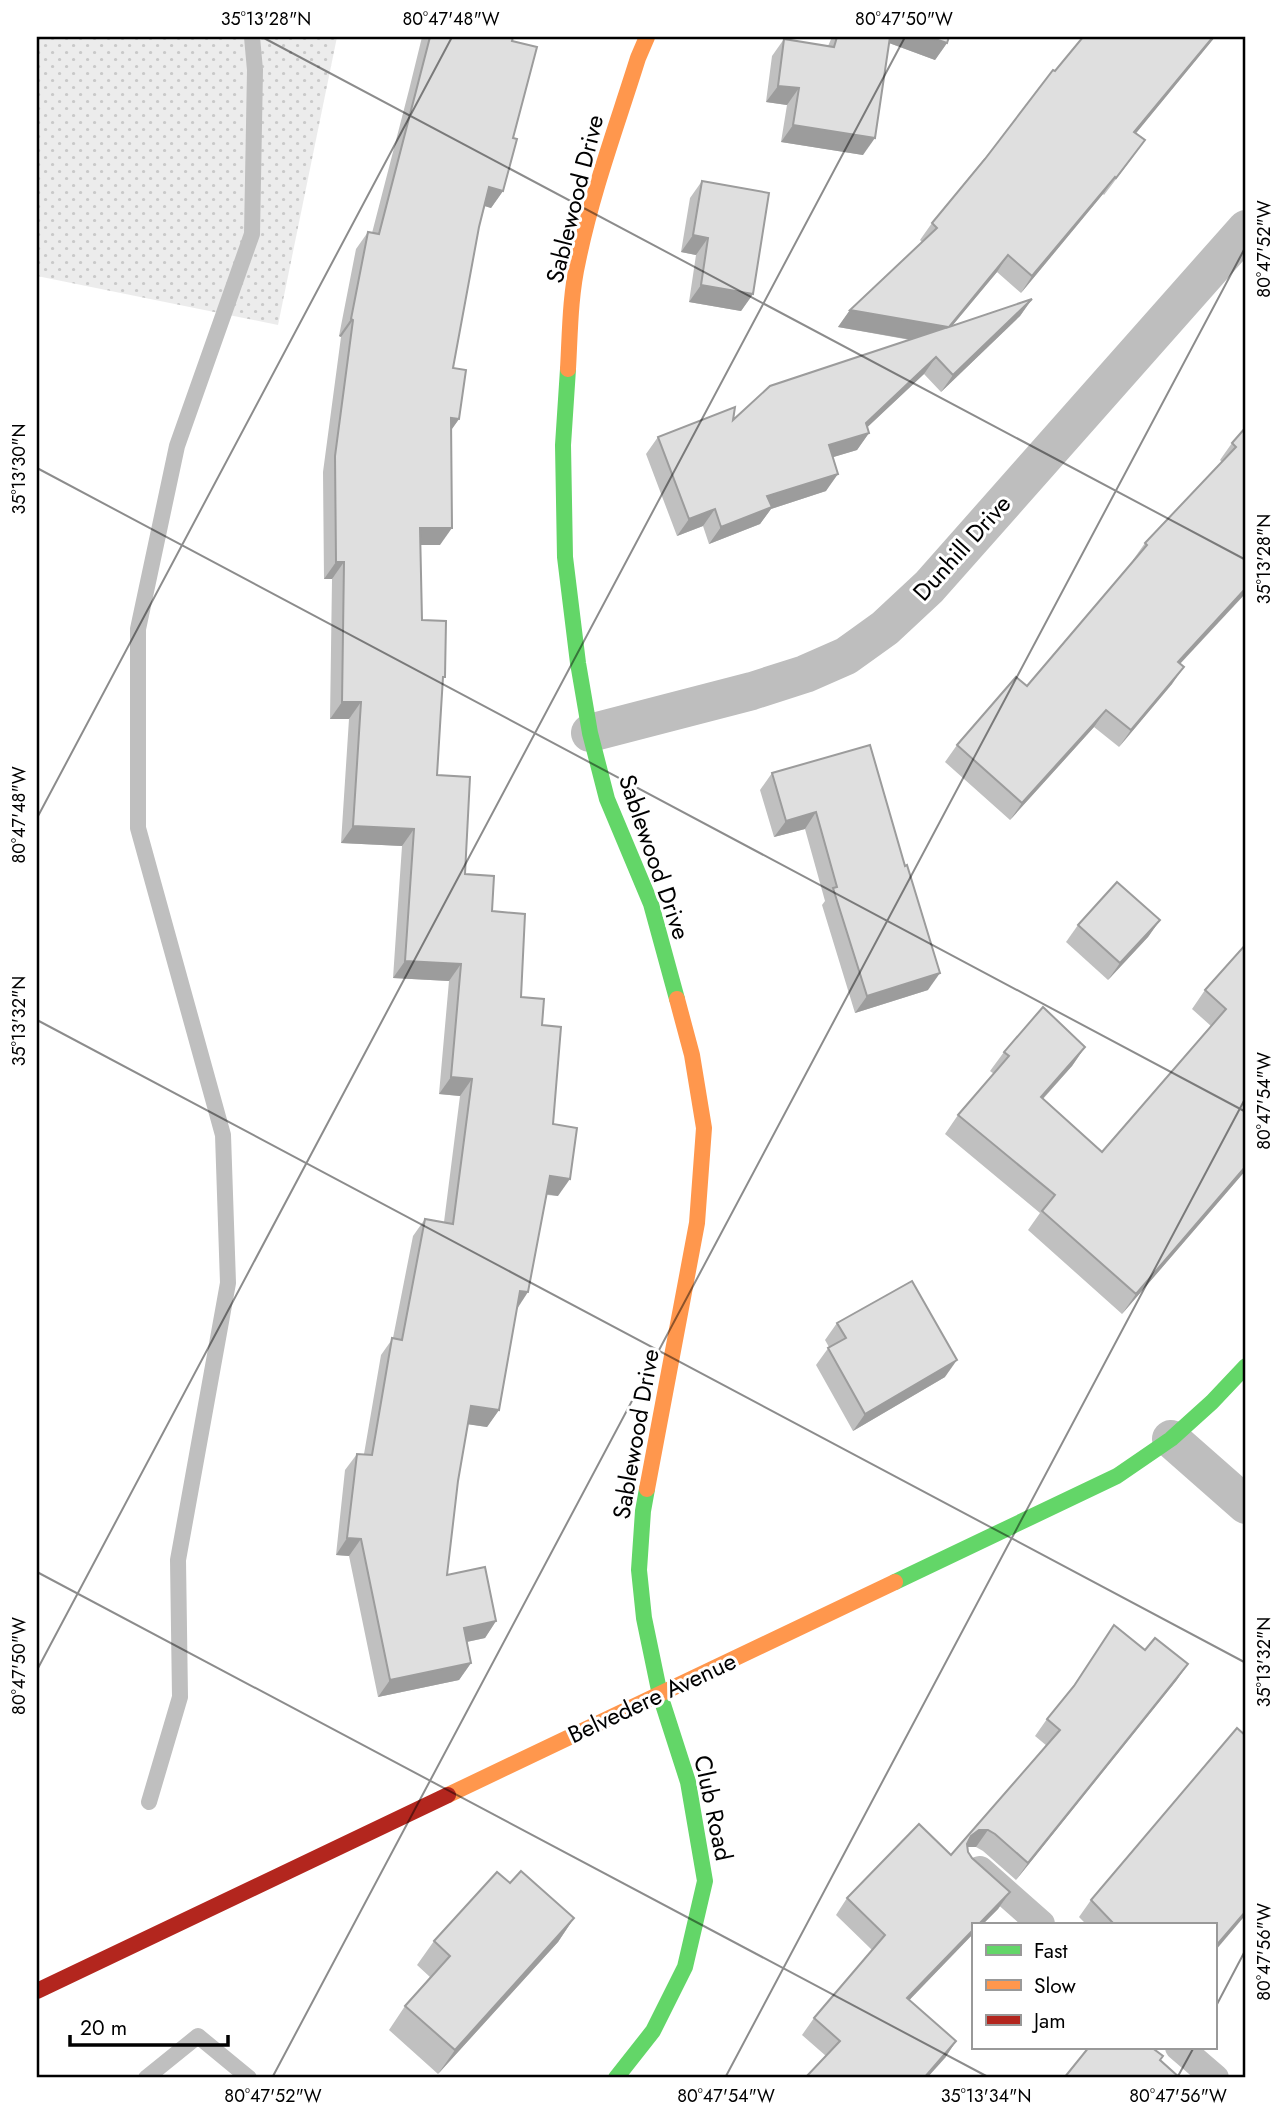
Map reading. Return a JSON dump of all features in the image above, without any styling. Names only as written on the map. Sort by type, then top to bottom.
[{"type":"street","name":"Sablewood Drive","points":[[647,37],[592,204],[577,263],[571,313],[563,445],[565,557],[590,733],[607,799],[651,904],[692,1055],[704,1128],[697,1223],[643,1511],[640,1546],[639,1570],[644,1618],[660,1695]]},
{"type":"street","name":"Dunhill Drive","points":[[590,733],[752,691],[805,674],[846,656],[886,628],[929,587],[1246,229]]},
{"type":"street","name":"Belvedere Avenue","points":[[37,1991],[1117,1476],[1171,1439],[1246,1366]]},
{"type":"street","points":[[1171,1439],[1246,1505]]},
{"type":"street","name":"Club Road","points":[[616,2078],[653,2031],[685,1967],[705,1881],[688,1782],[660,1695]]},
{"type":"lane","points":[[972,1863],[1040,1923]]},
{"type":"lane","points":[[1180,2048],[1215,2078]]},
{"type":"shaded area","points":[[37,37],[337,37],[278,325],[37,276]]},
{"type":"building","points":[[430,37],[513,37],[512,41],[537,47],[513,138],[517,139],[503,191],[489,187],[479,227],[453,368],[466,370],[459,419],[451,418],[452,528],[420,528],[422,620],[446,621],[445,677],[437,775],[470,777],[465,874],[494,876],[492,911],[525,914],[521,997],[544,999],[542,1025],[561,1027],[553,1124],[577,1128],[570,1179],[550,1176],[528,1292],[520,1291],[499,1410],[471,1406],[458,1481],[447,1575],[485,1567],[496,1621],[464,1628],[471,1663],[390,1680],[361,1539],[347,1538],[357,1454],[372,1455],[392,1338],[402,1340],[425,1219],[453,1224],[472,1079],[451,1077],[461,964],[405,961],[414,829],[353,826],[361,702],[342,702],[344,562],[336,562],[335,456],[353,320],[351,319],[368,232],[379,234]]},
{"type":"building","points":[[837,37],[890,37],[875,138],[793,125],[799,88],[778,86],[784,39],[834,47]]},
{"type":"building","points":[[929,37],[949,37],[947,43]]},
{"type":"building","points":[[1083,37],[1213,37],[1134,132],[1145,140],[1032,276],[1008,255],[949,327],[1032,299],[953,375],[936,357],[866,423],[869,433],[829,445],[838,474],[767,496],[772,507],[721,527],[715,509],[689,519],[658,437],[735,407],[733,420],[770,386],[948,327],[850,310],[937,228],[932,223],[1053,70],[1055,71]]},
{"type":"building","points":[[702,181],[769,193],[753,294],[701,285],[708,238],[693,235]]},
{"type":"building","points":[[1246,427],[1246,588],[1178,662],[1184,667],[1131,730],[1106,710],[1022,803],[957,745],[1016,677],[1027,686],[1147,545],[1145,543],[1236,447],[1232,443]]},
{"type":"building","points":[[870,745],[940,973],[867,996],[833,888],[837,887],[816,812],[786,821],[772,773]]},
{"type":"building","points":[[1117,882],[1160,920],[1120,963],[1078,925]]},
{"type":"building","points":[[1246,944],[1246,1166],[1136,1294],[1042,1211],[1055,1195],[958,1115],[1009,1056],[1004,1052],[1043,1007],[1085,1047],[1041,1097],[1102,1152],[1226,1009],[1205,990]]},
{"type":"building","points":[[912,1281],[957,1360],[865,1414],[828,1348],[846,1338],[837,1323]]},
{"type":"building","points":[[1114,1625],[1145,1650],[1155,1638],[1188,1664],[1028,1863],[988,1830],[979,1830],[971,1836],[967,1844],[972,1858],[1010,1892],[980,1923],[972,1923],[972,1931],[907,1998],[956,2041],[924,2078],[805,2078],[840,2041],[814,2018],[885,1935],[847,1898],[919,1824],[951,1855],[1060,1730],[1047,1719],[1074,1686]]},
{"type":"building","points":[[1237,1728],[1246,1736],[1246,1911],[1216,1946],[1216,1923],[1113,1923],[1091,1900]]},
{"type":"building","points":[[521,1871],[574,1918],[455,2050],[405,2006],[450,1956],[434,1941],[497,1872],[510,1883]]},
{"type":"building","points":[[1088,2048],[1152,2048],[1163,2056],[1160,2060],[1180,2078],[1064,2078]]},
{"type":"waterway","points":[[149,1802],[180,1697],[178,1560],[228,1283],[223,1135],[138,828],[138,629],[177,446],[252,234],[255,70],[252,37]]},
{"type":"waterway","points":[[146,2078],[198,2036],[249,2078]]},
{"type":"traffic: fast","points":[[568,369],[563,445],[565,557],[590,733],[607,799],[651,904],[677,999]]},
{"type":"traffic: fast","points":[[895,1582],[1117,1476],[1171,1439],[1246,1366]]},
{"type":"traffic: fast","points":[[616,2078],[653,2031],[685,1967],[705,1881],[688,1782],[660,1695],[644,1618],[639,1570],[647,1489]]},
{"type":"traffic: slow","points":[[568,369],[573,288],[584,235],[605,159],[647,37]]},
{"type":"traffic: slow","points":[[647,1489],[697,1223],[704,1128],[692,1055],[677,999]]},
{"type":"traffic: slow","points":[[448,1795],[895,1582]]},
{"type":"traffic: jam","points":[[37,1991],[448,1795]]}]
